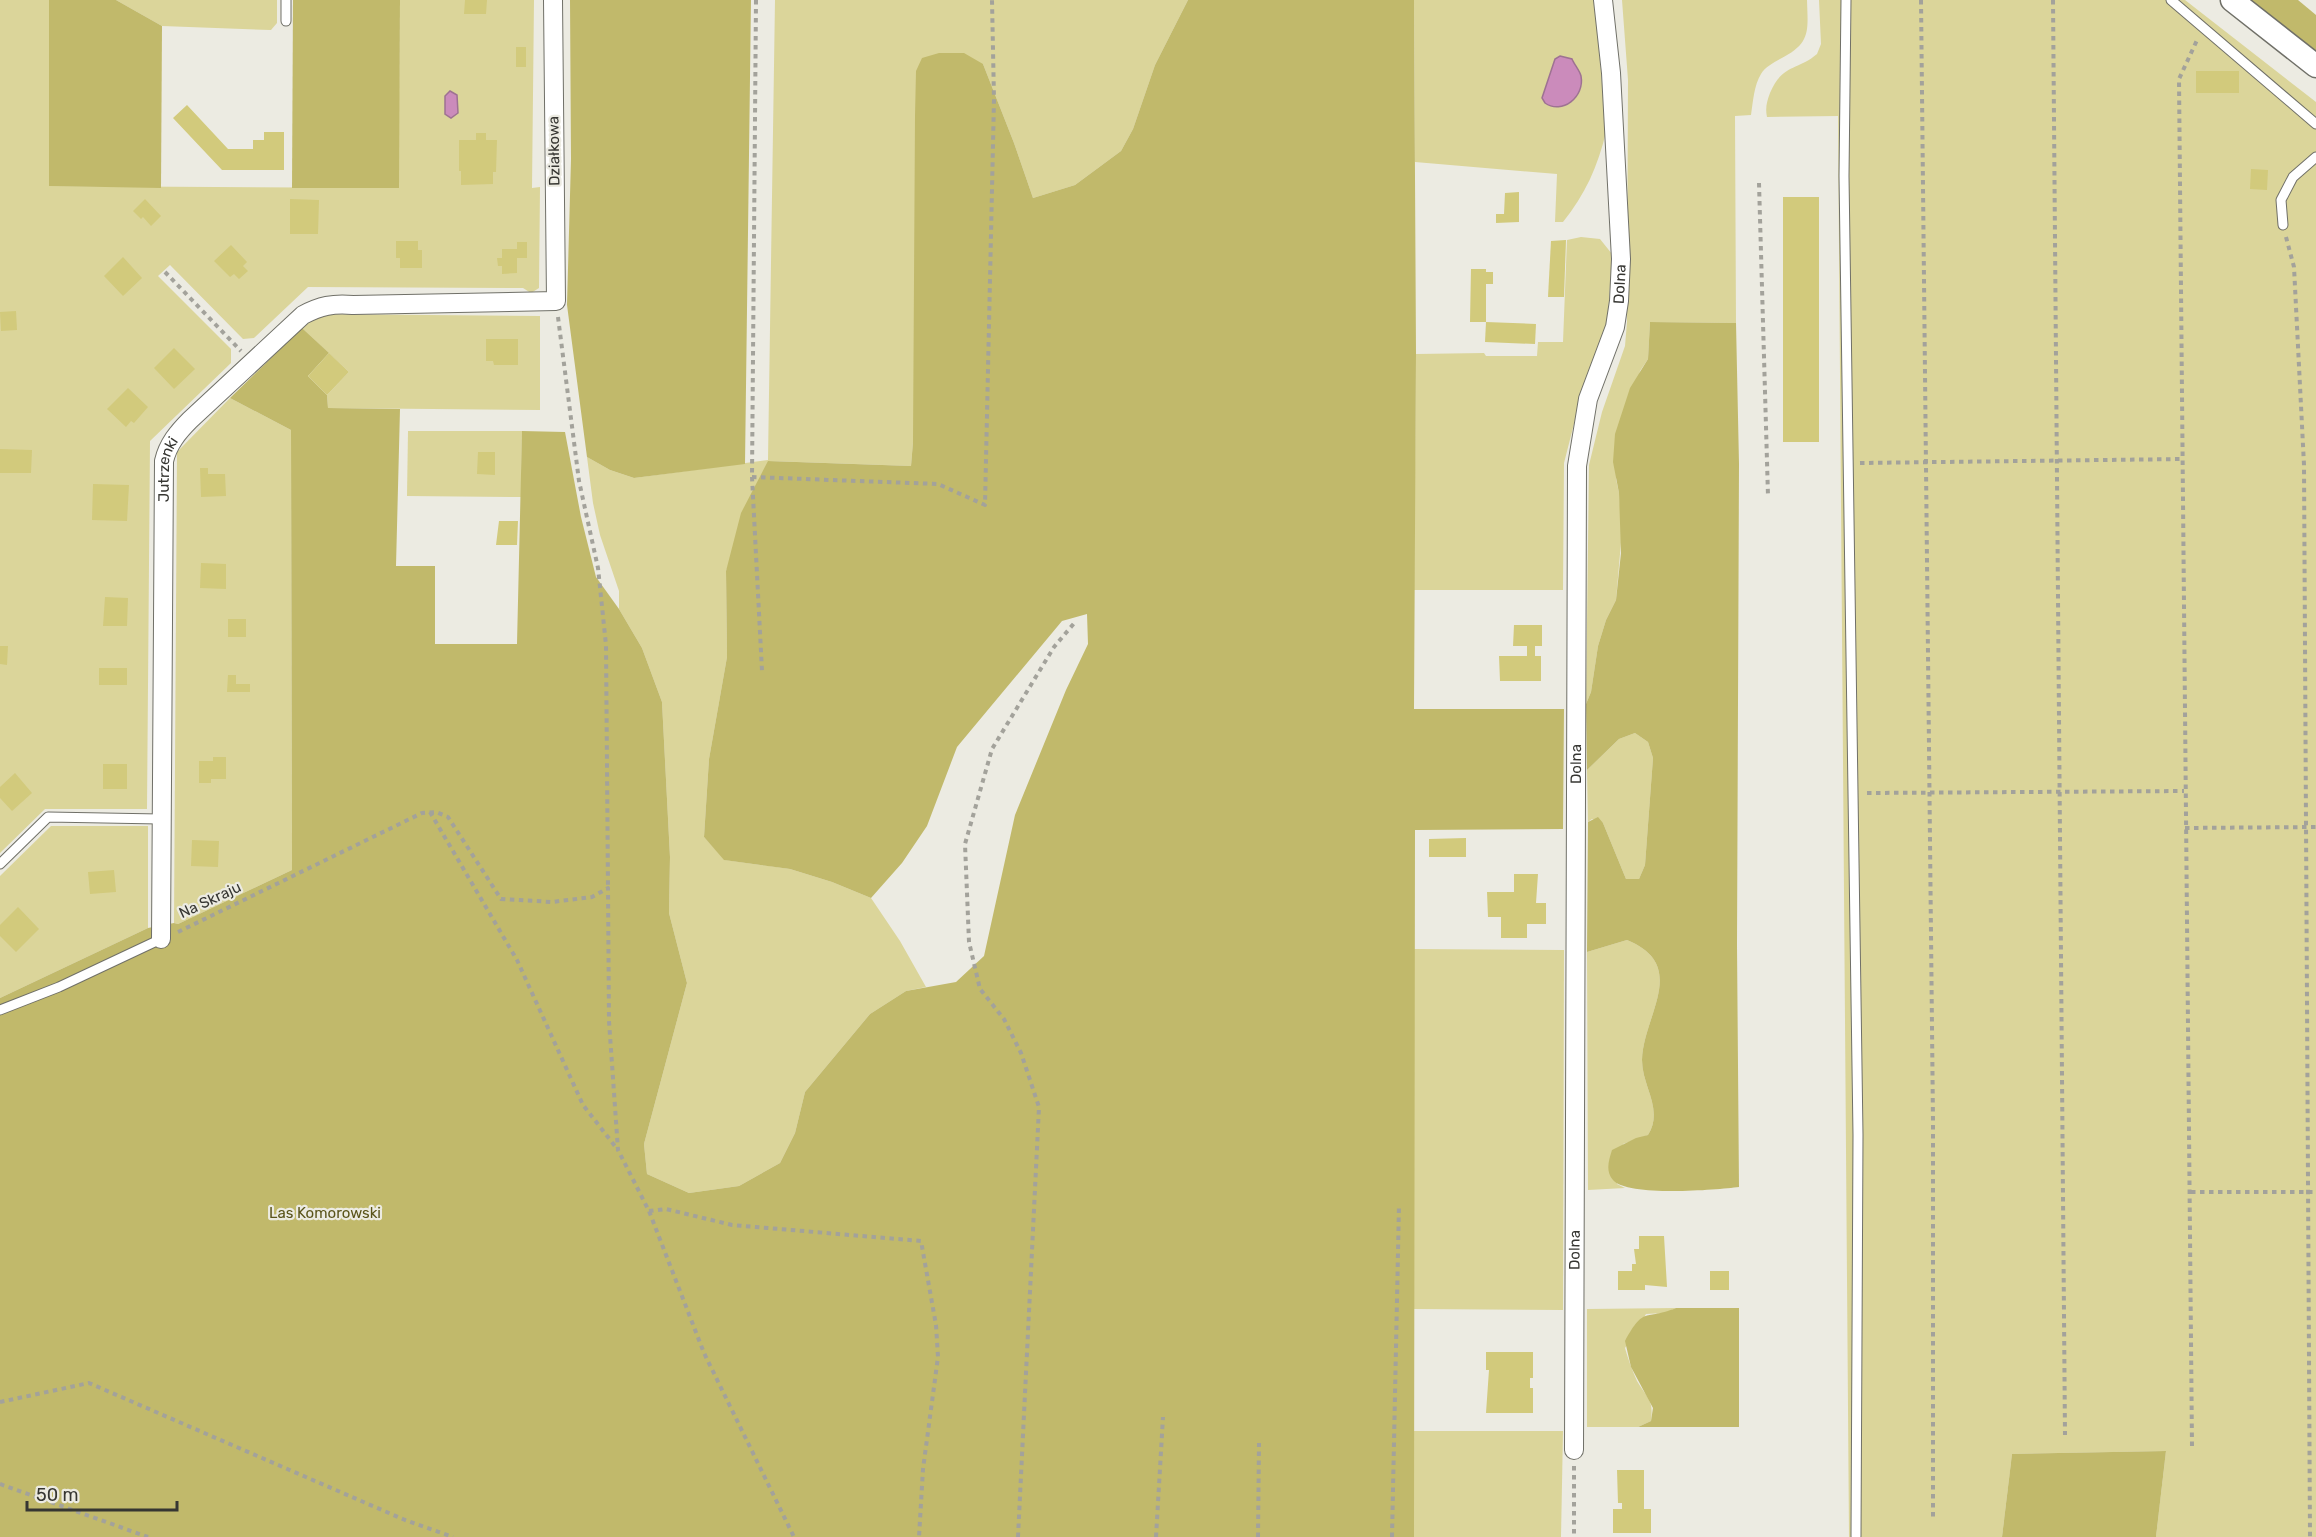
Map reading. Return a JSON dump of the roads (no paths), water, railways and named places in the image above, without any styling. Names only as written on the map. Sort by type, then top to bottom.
[{"type":"street","name":"Działkowa","points":[[553,0],[556,301]]},
{"type":"street","name":"Dolna","points":[[1574,1450],[1577,466],[1588,399],[1615,327],[1621,260],[1611,73],[1603,0]]},
{"type":"street","points":[[2232,0],[2316,66]]},
{"type":"street","name":"Jutrzenki","points":[[161,939],[164,461],[166,451],[177,433],[303,315],[316,307],[334,303],[353,305],[556,301]]},
{"type":"lane","points":[[286,0],[286,21]]},
{"type":"lane","points":[[1846,0],[1844,176],[1858,1136],[1856,1536]]},
{"type":"lane","points":[[2171,0],[2316,124]]},
{"type":"lane","points":[[2283,225],[2281,200],[2293,177],[2316,157]]},
{"type":"lane","points":[[0,864],[48,817],[160,819]]},
{"type":"lane","points":[[0,1010],[59,987],[161,939]]},
{"type":"park label","name":"Las Komorowski","points":[[325,1213]]}]
